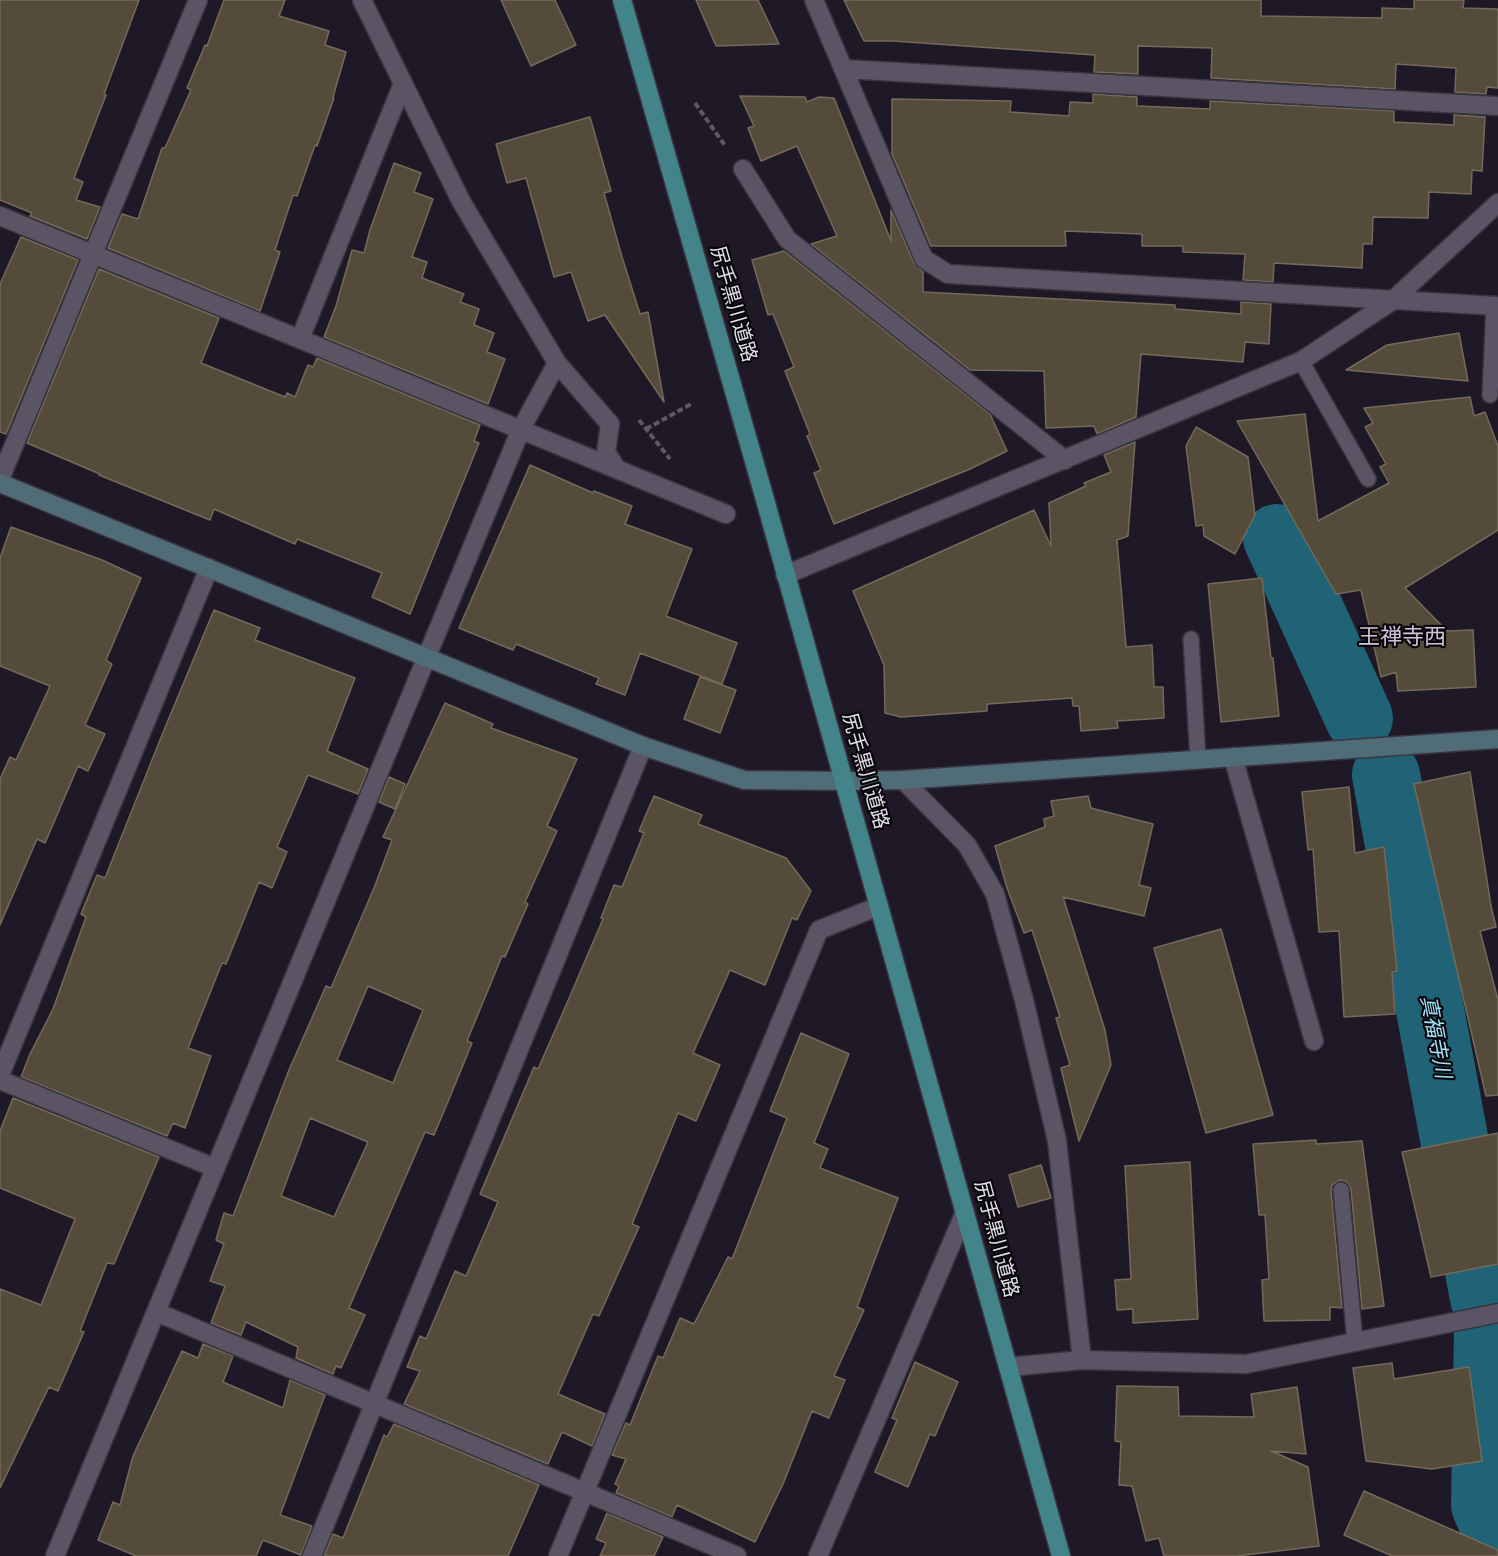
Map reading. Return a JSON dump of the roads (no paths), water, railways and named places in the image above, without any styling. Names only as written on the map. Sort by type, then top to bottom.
[{"type":"main road","name":"尻手黒川道路","points":[[622,0],[1061,1556]]},
{"type":"street","points":[[198,0],[0,481],[643,746],[744,780],[903,780],[1498,739]]},
{"type":"street","points":[[362,0],[461,201],[557,363],[610,424],[606,452],[616,468]]},
{"type":"street","points":[[814,0],[924,259],[948,274],[1496,306]]},
{"type":"street","points":[[844,69],[1498,106]]},
{"type":"street","points":[[300,339],[403,83]]},
{"type":"street","points":[[742,169],[787,239],[1065,460]]},
{"type":"street","points":[[785,575],[1301,361],[1392,301],[1498,203]]},
{"type":"street","points":[[0,216],[726,514]]},
{"type":"street","points":[[55,1556],[521,429],[557,363]]},
{"type":"street","points":[[0,1075],[209,568]]},
{"type":"street","points":[[312,1556],[643,746]]},
{"type":"street","points":[[1233,757],[1314,1041]]},
{"type":"street","points":[[903,780],[967,845],[995,894],[1024,1000],[1057,1141],[1082,1360]]},
{"type":"street","points":[[558,1556],[819,930],[879,906]]},
{"type":"street","points":[[0,1080],[215,1168]]},
{"type":"street","points":[[818,1556],[965,1212]]},
{"type":"street","points":[[156,1312],[736,1556]]},
{"type":"street","points":[[1008,1367],[1082,1360],[1246,1364],[1498,1314]]},
{"type":"lane","points":[[1490,395],[1496,306]]},
{"type":"lane","points":[[1301,361],[1368,479]]},
{"type":"lane","points":[[1191,639],[1198,760]]},
{"type":"lane","points":[[1341,1190],[1355,1342]]},
{"type":"waterway","name":"真福寺川","points":[[1277,538],[1359,718]]},
{"type":"waterway","name":"真福寺川","points":[[1386,775],[1484,1298]]},
{"type":"waterway","name":"真福寺川","points":[[1488,1332],[1485,1505],[1498,1535]]},
{"type":"district","name":"王禅寺西","points":[[1402,638]]}]
